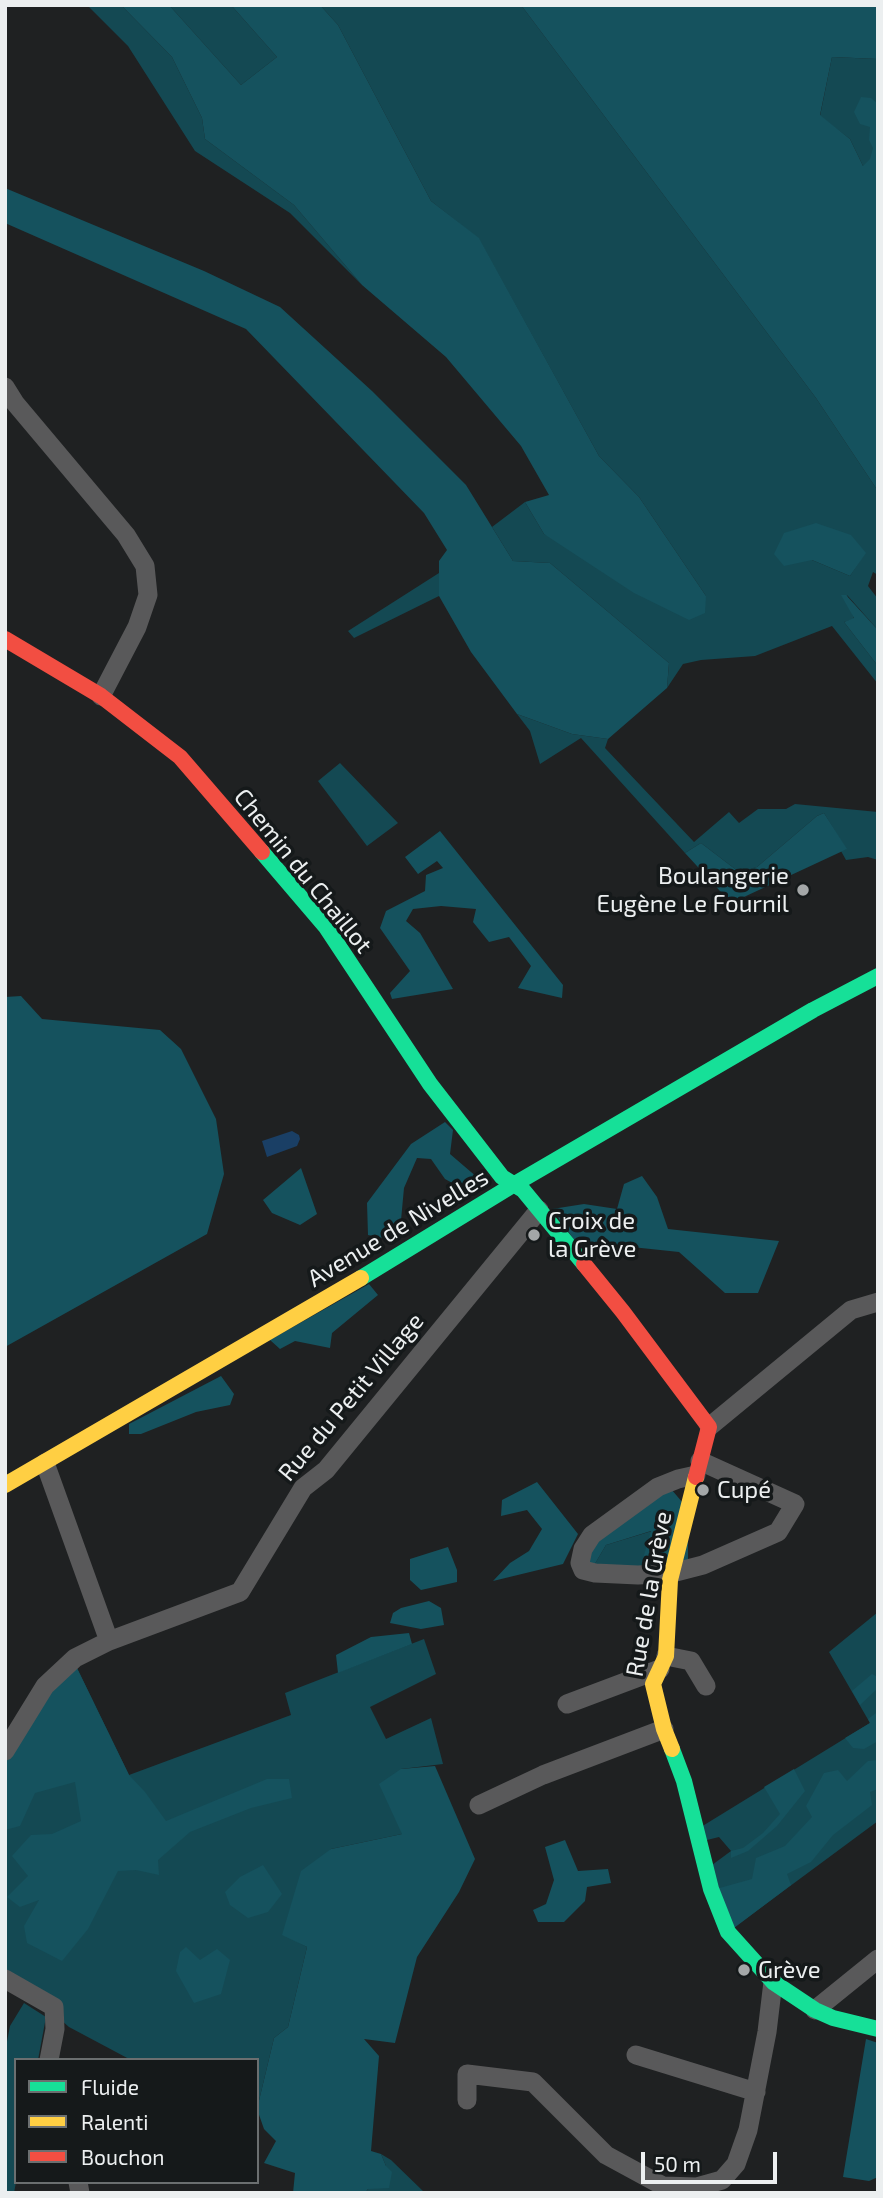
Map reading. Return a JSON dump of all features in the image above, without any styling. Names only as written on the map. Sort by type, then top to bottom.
[{"type":"street","points":[[5,387],[15,403],[126,535],[145,566],[148,595],[137,627],[101,696]]},
{"type":"street","name":"Chemin du Chaillot","points":[[5,639],[101,696],[180,757],[326,927],[430,1084],[502,1177],[513,1185]]},
{"type":"street","name":"Avenue de Nivelles","points":[[813,1010],[878,963]]},
{"type":"street","name":"Avenue de Nivelles","points":[[5,1485],[380,1267],[513,1185],[813,1010],[878,976]]},
{"type":"street","points":[[513,1185],[523,1190],[623,1312],[709,1427],[851,1310],[878,1302]]},
{"type":"street","name":"Rue du Petit Village","points":[[5,1751],[45,1686],[75,1658],[108,1641],[240,1592],[303,1488],[326,1470],[539,1209]]},
{"type":"street","name":"Rue de la Grève","points":[[709,1427],[672,1573],[663,1663],[653,1684],[664,1729],[684,1781],[711,1889],[728,1932],[773,1982],[815,2010],[833,2018],[878,2029]]},
{"type":"street","points":[[45,1463],[108,1641]]},
{"type":"street","points":[[698,1468],[795,1504],[778,1532],[703,1565],[672,1573],[595,1573],[583,1570],[580,1563],[583,1549],[592,1535],[611,1519],[658,1487],[698,1468]]},
{"type":"street","points":[[568,1704],[663,1663],[691,1661],[706,1686]]},
{"type":"street","points":[[479,1805],[542,1775],[664,1729]]},
{"type":"street","points":[[815,2010],[878,1959]]},
{"type":"street","points":[[5,1979],[54,2007],[55,2029],[49,2058]]},
{"type":"street","points":[[467,2100],[467,2074],[533,2081],[606,2155],[662,2190],[729,2186],[748,2130],[767,2032],[773,1982]]},
{"type":"street","points":[[636,2055],[755,2092]]},
{"type":"shaded area","points":[[87,5],[121,5],[172,57],[202,118],[205,139],[294,205],[362,285],[290,213],[195,151],[128,46]]},
{"type":"shaded area","points":[[121,5],[169,5],[241,85],[277,57],[231,5],[320,5],[338,25],[431,201],[479,238],[599,456],[639,497],[706,596],[705,613],[689,620],[634,593],[544,534],[525,502],[549,495],[521,446],[446,357],[362,285],[294,205],[205,139],[202,118],[172,57]]},
{"type":"shaded area","points":[[169,5],[231,5],[277,57],[241,85]]},
{"type":"shaded area","points":[[320,5],[521,5],[816,398],[878,491],[878,575],[873,572],[868,586],[878,599],[878,630],[847,595],[854,619],[844,622],[878,666],[878,684],[832,626],[755,656],[683,664],[667,688],[669,663],[550,563],[513,561],[492,527],[525,502],[544,534],[706,596],[639,497],[599,456],[479,239],[431,201],[338,25]],"holes":[[[865,553],[850,576],[812,560]]]},
{"type":"shaded area","points":[[521,5],[878,5],[878,59],[832,57],[820,115],[850,139],[863,166],[870,159],[873,148],[869,140],[870,127],[860,124],[854,112],[861,97],[871,98],[878,104],[878,491],[816,398]]},
{"type":"shaded area","points":[[832,57],[878,59],[878,165],[863,166],[850,139],[820,116]]},
{"type":"shaded area","points":[[5,188],[204,271],[280,307],[372,391],[466,485],[513,561],[550,563],[669,663],[667,688],[608,739],[572,734],[517,714],[471,652],[439,596],[439,561],[447,550],[424,513],[246,329],[5,223]]},
{"type":"shaded area","points":[[816,523],[851,535],[866,553],[850,576],[812,560],[784,566],[774,554],[784,533]]},
{"type":"shaded area","points":[[439,573],[439,596],[354,638],[348,631]]},
{"type":"shaded area","points":[[841,595],[846,595],[878,630],[878,666],[844,622],[854,618]]},
{"type":"shaded area","points":[[517,714],[572,734],[608,739],[605,748],[694,842],[729,812],[739,823],[758,809],[786,809],[795,804],[878,812],[878,860],[868,857],[846,860],[841,851],[846,849],[824,813],[757,867],[739,872],[701,843],[685,853],[581,738],[540,764],[530,731]]},
{"type":"shaded area","points":[[340,763],[398,823],[367,846],[318,781]]},
{"type":"shaded area","points":[[824,813],[847,849],[731,903],[685,853],[701,843],[739,872],[757,867]]},
{"type":"shaded area","points":[[440,831],[563,985],[562,998],[518,988],[531,966],[509,937],[489,942],[473,922],[476,909],[441,906],[413,909],[406,921],[420,933],[453,989],[392,999],[390,993],[410,971],[380,928],[386,911],[425,891],[426,875],[443,868],[437,861],[418,874],[405,857]]},
{"type":"shaded area","points":[[21,996],[42,1019],[160,1030],[181,1049],[216,1119],[224,1174],[207,1234],[5,1347],[5,997]]},
{"type":"shaded area","points":[[445,1122],[453,1130],[450,1154],[478,1178],[467,1191],[445,1179],[431,1159],[417,1158],[404,1188],[400,1231],[388,1239],[368,1235],[367,1203],[411,1144]]},
{"type":"shaded area","points":[[292,1131],[299,1135],[297,1146],[267,1157],[262,1141]]},
{"type":"shaded area","points":[[301,1168],[317,1214],[300,1225],[272,1213],[263,1200]]},
{"type":"shaded area","points":[[642,1176],[657,1197],[668,1229],[779,1241],[758,1293],[725,1293],[679,1252],[575,1241],[552,1209],[584,1204],[617,1209],[624,1184]]},
{"type":"shaded area","points":[[369,1284],[378,1295],[332,1333],[330,1348],[295,1341],[280,1349],[270,1340]]},
{"type":"shaded area","points":[[221,1376],[234,1394],[230,1405],[196,1412],[141,1434],[129,1434],[129,1424]]},
{"type":"shaded area","points":[[537,1482],[578,1534],[563,1564],[493,1581],[510,1563],[529,1551],[542,1529],[527,1510],[501,1516],[502,1500]]},
{"type":"shaded area","points":[[666,1483],[688,1509],[688,1560],[638,1575],[651,1531],[606,1545],[593,1567],[588,1562],[592,1535]]},
{"type":"shaded area","points":[[652,1531],[639,1572],[593,1567],[606,1545]]},
{"type":"shaded area","points":[[448,1547],[457,1570],[457,1582],[421,1590],[410,1580],[410,1559]]},
{"type":"shaded area","points":[[429,1601],[441,1608],[444,1625],[421,1629],[390,1623],[393,1613],[401,1608]]},
{"type":"shaded area","points":[[878,1612],[878,1821],[728,1932],[712,1865],[731,1851],[719,1837],[699,1842],[696,1830],[870,1723],[829,1652]]},
{"type":"shaded area","points":[[409,1633],[412,1644],[338,1673],[336,1655],[371,1637]]},
{"type":"shaded area","points":[[424,1639],[436,1674],[370,1707],[386,1739],[431,1718],[443,1764],[401,1769],[402,1834],[331,1849],[283,1934],[307,1947],[288,2027],[274,2038],[259,2101],[259,2058],[127,2058],[69,2027],[5,1971],[5,1757],[76,1666],[129,1775],[291,1715],[285,1693]]},
{"type":"shaded area","points":[[76,1666],[129,1775],[166,1821],[267,1779],[289,1779],[292,1798],[251,1808],[190,1832],[158,1860],[159,1875],[136,1870],[118,1871],[88,1929],[62,1961],[27,1943],[24,1926],[39,1900],[20,1907],[7,1897],[28,1876],[12,1856],[31,1835],[52,1834],[81,1821],[75,1782],[35,1793],[20,1826],[5,1830],[5,1757],[41,1703]]},
{"type":"shaded area","points":[[872,1674],[878,1677],[878,1688],[860,1705],[852,1691]]},
{"type":"shaded area","points":[[876,1713],[878,1741],[864,1749],[853,1748],[845,1738],[870,1723],[868,1719]]},
{"type":"shaded area","points":[[878,1760],[878,1789],[870,1792],[872,1805],[833,1835],[811,1862],[787,1874],[791,1885],[734,1928],[716,1889],[752,1879],[756,1858],[785,1846],[812,1817],[806,1806],[824,1773],[838,1770],[847,1781],[868,1761]]},
{"type":"shaded area","points":[[435,1766],[475,1859],[459,1892],[417,1957],[395,2043],[364,2039],[379,2056],[371,2151],[381,2154],[392,2172],[389,2188],[368,2189],[365,2193],[293,2193],[295,2173],[264,2163],[276,2141],[264,2129],[259,2115],[259,2101],[274,2038],[288,2027],[307,1947],[282,1935],[301,1871],[331,1849],[402,1834],[379,1784],[401,1769]]},
{"type":"shaded area","points":[[794,1769],[805,1791],[777,1826],[748,1851],[731,1858],[731,1851],[743,1848],[763,1833],[780,1814],[764,1787]]},
{"type":"shaded area","points":[[565,1840],[578,1871],[608,1869],[611,1883],[587,1887],[585,1901],[564,1922],[538,1922],[533,1910],[546,1904],[554,1880],[545,1847]]},
{"type":"shaded area","points":[[263,1865],[282,1894],[268,1912],[248,1918],[230,1905],[225,1892],[240,1877]]},
{"type":"shaded area","points":[[186,1947],[200,1960],[217,1949],[230,1960],[221,1994],[194,2003],[176,1971],[180,1952]]},
{"type":"shaded area","points":[[24,2003],[46,2017],[38,2058],[14,2058],[16,2184],[14,2193],[5,2193],[5,2052],[10,2026]]},
{"type":"shaded area","points":[[866,2039],[878,2043],[878,2177],[869,2181],[843,2177]]},
{"type":"shaded area","points":[[381,2154],[391,2160],[425,2193],[365,2193],[386,2166]]},
{"type":"traffic: fast","points":[[262,852],[326,927],[430,1084],[502,1177],[523,1190],[584,1264]]},
{"type":"traffic: fast","points":[[361,1278],[513,1185],[813,1010],[878,976]]},
{"type":"traffic: fast","points":[[672,1749],[684,1781],[711,1889],[728,1932],[773,1982],[815,2010],[833,2018],[878,2029]]},
{"type":"traffic: slow","points":[[5,1485],[361,1278]]},
{"type":"traffic: slow","points":[[672,1749],[653,1684],[666,1656],[670,1580],[696,1477]]},
{"type":"traffic: jam","points":[[5,639],[101,696],[180,757],[262,852]]},
{"type":"traffic: jam","points":[[584,1264],[709,1427],[696,1477]]},
{"type":"place","name":"Boulangerie Eugène Le Fournil","points":[[803,890]]},
{"type":"place","name":"Croix de la Grève","points":[[534,1235]]},
{"type":"place","name":"Cupé","points":[[703,1490]]},
{"type":"place","name":"Grève","points":[[744,1970]]}]
